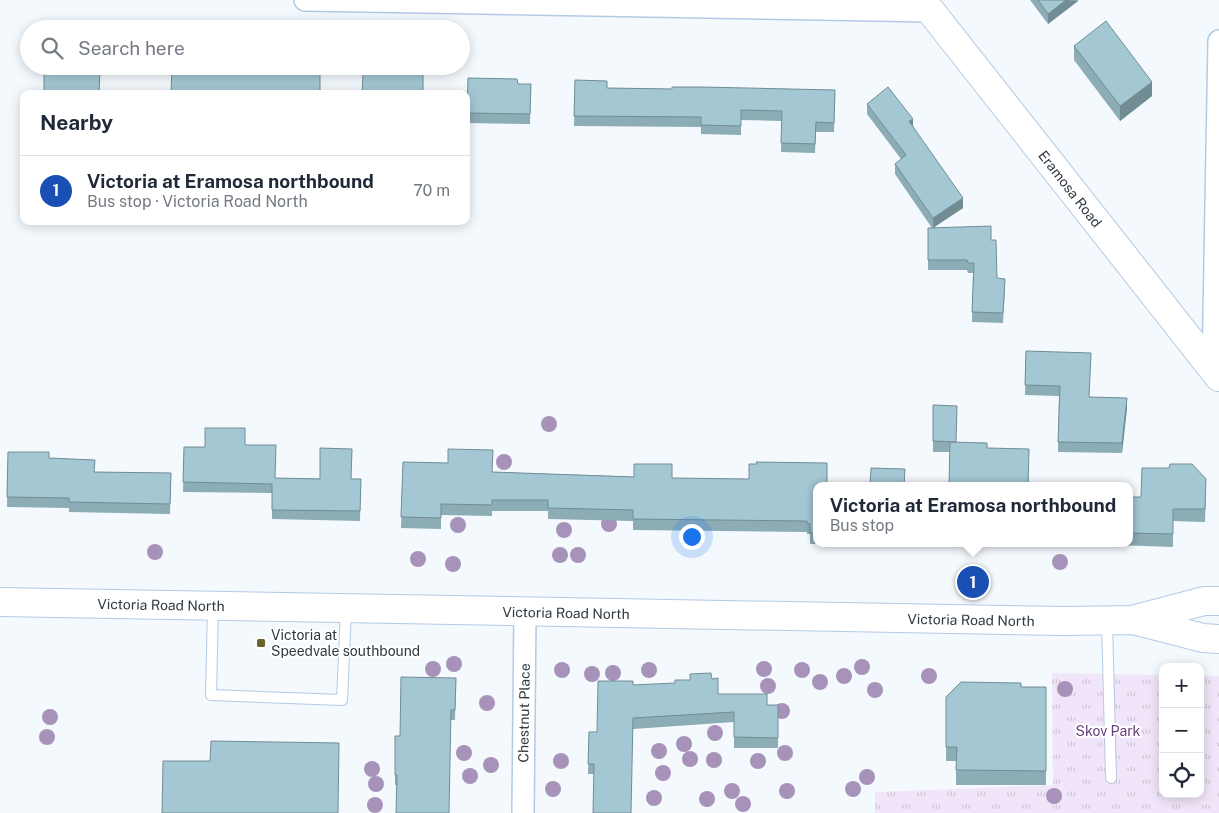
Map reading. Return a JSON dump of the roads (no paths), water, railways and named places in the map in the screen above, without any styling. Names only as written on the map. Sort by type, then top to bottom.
[{"type":"main road","name":"Eramosa Road","points":[[926,6],[1216,374]]},
{"type":"main road","name":"Victoria Road North","points":[[1119,620],[1204,601],[1219,602]]},
{"type":"main road","name":"Victoria Road North","points":[[0,602],[525,612],[1119,620],[1203,638],[1219,639]]},
{"type":"street","points":[[305,0],[926,6]]},
{"type":"street","points":[[1216,374],[1219,41]]},
{"type":"street","name":"Chestnut Place","points":[[523,813],[525,612]]},
{"type":"lane","points":[[213,606],[210,694],[342,700],[346,609]]},
{"type":"lane","points":[[1111,778],[1119,620]]},
{"type":"place","name":"Victoria at Eramosa northbound","points":[[973,582]]},
{"type":"place","name":"Victoria at Speedvale southbound","points":[[261,643]]},
{"type":"park label","name":"Skov Park","points":[[1108,731]]}]
